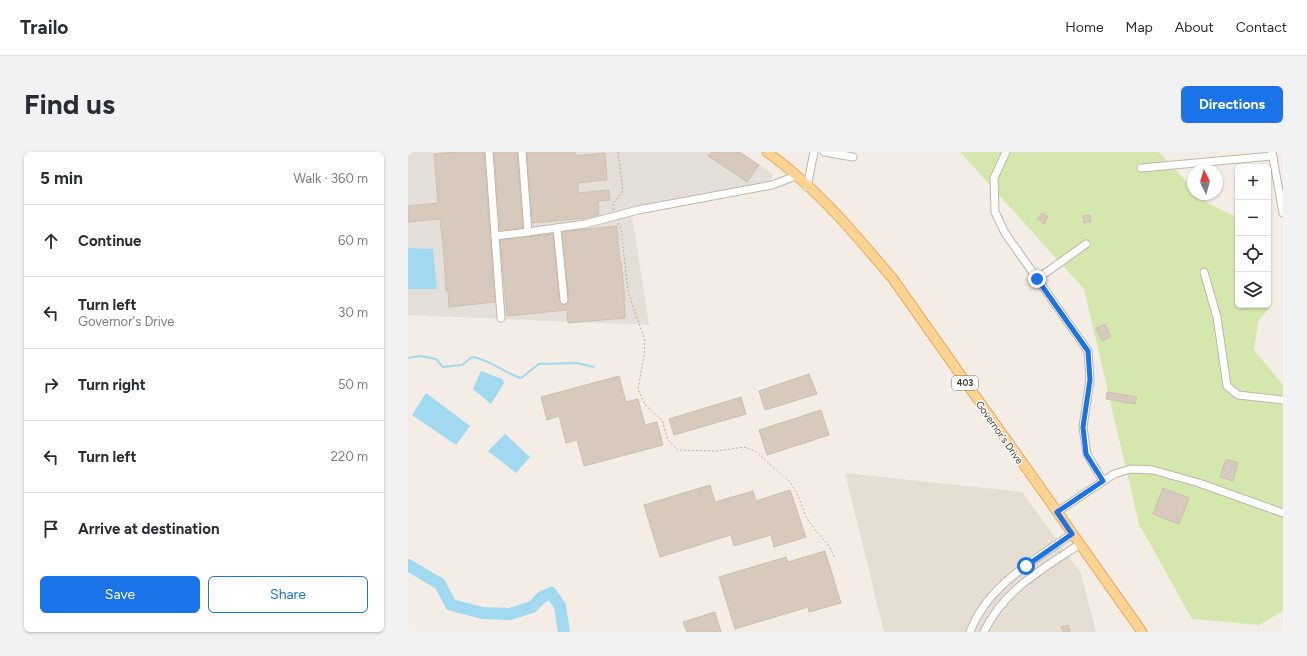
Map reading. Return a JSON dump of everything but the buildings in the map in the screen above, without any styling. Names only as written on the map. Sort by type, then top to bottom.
[{"type":"main road","name":"Governor's Drive","points":[[767,152],[796,176],[852,230],[893,279],[1142,632]]},
{"type":"street","points":[[489,152],[502,318]]},
{"type":"street","points":[[522,152],[528,232]]},
{"type":"street","points":[[807,187],[814,152]]},
{"type":"street","points":[[824,152],[853,156]]},
{"type":"street","points":[[1006,152],[994,178],[995,212],[1005,233],[1088,351],[1090,380],[1083,427],[1086,454],[1103,481]]},
{"type":"street","points":[[1141,168],[1273,154],[1283,212]]},
{"type":"street","points":[[495,236],[585,224],[638,210],[772,185],[796,176]]},
{"type":"street","points":[[557,228],[564,300]]},
{"type":"street","points":[[1037,279],[1086,244]]},
{"type":"street","points":[[1204,272],[1218,317],[1227,386],[1238,395],[1283,400]]},
{"type":"street","points":[[1057,512],[1114,474],[1131,469],[1153,470],[1199,483],[1283,513]]},
{"type":"street","points":[[970,632],[985,604],[1002,586],[1026,566],[1072,534]]},
{"type":"street","points":[[984,632],[996,610],[1014,591],[1080,544]]},
{"type":"path","points":[[618,152],[623,191],[613,204],[613,216],[621,229],[628,292],[645,340],[644,356],[638,389],[645,404],[662,420],[668,440],[678,450],[717,451],[744,447],[755,451],[790,482],[797,493],[806,517],[816,531],[830,546],[835,558]]},
{"type":"shaded area","points":[[408,152],[741,152],[774,175],[771,179],[773,189],[632,214],[649,325],[408,315]]},
{"type":"shaded area","points":[[845,473],[1022,492],[1081,573],[1096,632],[884,632]]},
{"type":"green space","points":[[960,152],[1159,152],[1187,182],[1187,200],[1203,200],[1235,216],[1235,308],[1269,308],[1258,322],[1254,350],[1283,385],[1283,611],[1259,625],[1192,619],[1139,524],[1084,289]]},
{"type":"water","points":[[408,248],[433,249],[437,289],[408,289]]},
{"type":"water","points":[[481,371],[502,379],[504,383],[491,404],[473,389]]},
{"type":"water","points":[[426,393],[470,426],[456,445],[412,415]]},
{"type":"water","points":[[505,434],[530,457],[516,473],[488,451]]},
{"type":"waterway","points":[[408,358],[420,356],[436,359],[443,367],[462,365],[472,357],[486,361],[521,378],[539,364],[577,363],[594,367]]},
{"type":"waterway","points":[[408,565],[440,584],[451,605],[483,613],[510,614],[532,607],[542,597],[551,593],[560,606],[564,632]]},
{"type":"route","points":[[1026,566],[1072,534],[1057,512],[1103,481],[1086,454],[1083,427],[1090,380],[1088,351],[1037,279]]}]
